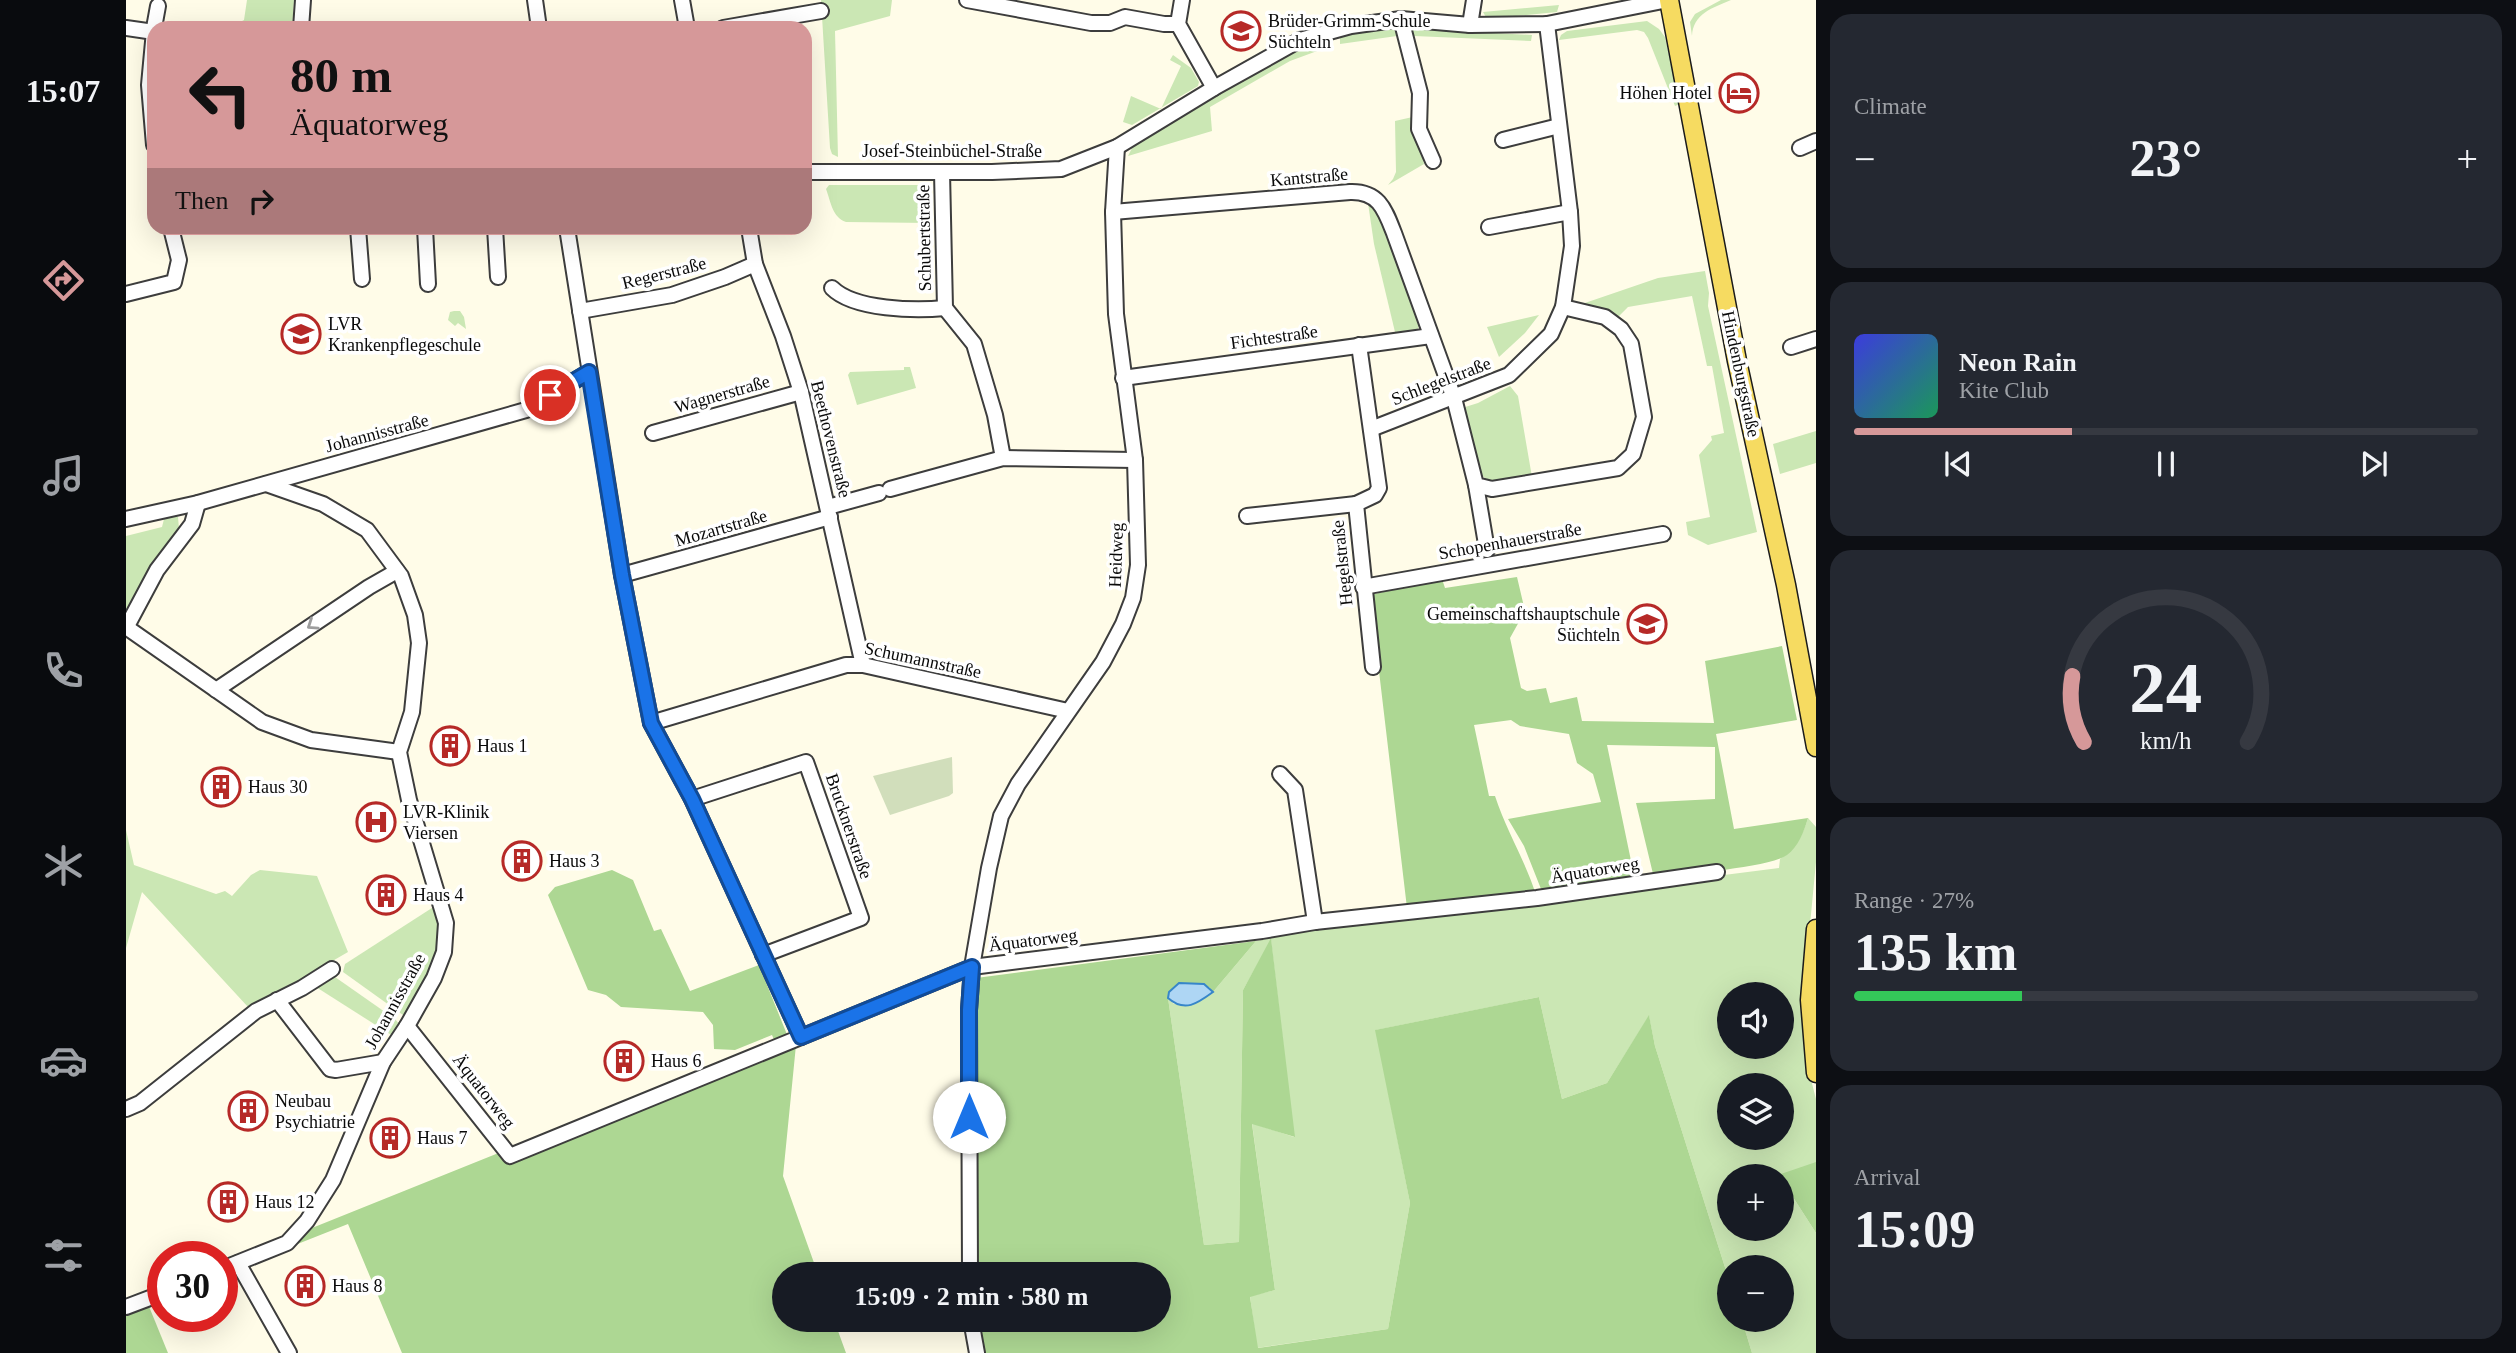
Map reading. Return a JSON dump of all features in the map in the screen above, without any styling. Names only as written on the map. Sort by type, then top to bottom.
[{"type":"main road","name":"Hindenburgstraße","points":[[1669,0],[1737,362],[1786,585],[1816,747]]},
{"type":"main road","points":[[1816,929],[1810,1000],[1816,1073]]},
{"type":"street","points":[[302,21],[303,0]]},
{"type":"street","points":[[535,0],[538,21]]},
{"type":"street","points":[[682,0],[686,21]]},
{"type":"street","points":[[967,0],[1091,23],[1110,23],[1125,17],[1178,24]]},
{"type":"street","points":[[1182,0],[1178,24],[1214,88]]},
{"type":"street","points":[[1470,25],[1474,0]]},
{"type":"street","name":"Josef-Steinbüchel-Straße","points":[[812,172],[1061,169],[1117,147],[1300,40],[1350,26],[1401,19],[1470,25],[1547,24],[1669,0]]},
{"type":"street","points":[[156,21],[158,6]]},
{"type":"street","points":[[763,21],[821,11]]},
{"type":"street","points":[[1401,19],[1420,93],[1419,129],[1433,161]]},
{"type":"street","name":"Schlegelstraße","points":[[1371,429],[1510,375],[1551,334],[1563,307],[1572,246],[1547,24]]},
{"type":"street","points":[[126,28],[147,30]]},
{"type":"street","points":[[1503,140],[1559,126]]},
{"type":"street","points":[[1800,148],[1816,141]]},
{"type":"street","name":"Heidweg","points":[[970,1262],[969,1010],[972,967],[1001,816],[1018,784],[1103,662],[1133,598],[1138,565],[1135,460],[1115,313],[1113,212],[1117,147]]},
{"type":"street","name":"Schubertstraße","points":[[942,172],[945,308],[974,344],[995,415],[1003,458]]},
{"type":"street","name":"Kantstraße","points":[[1113,212],[1363,192],[1374,197],[1387,216],[1454,398],[1476,485],[1487,550]]},
{"type":"street","points":[[1489,227],[1570,212]]},
{"type":"street","points":[[126,294],[174,282],[180,260],[173,235]]},
{"type":"street","points":[[359,235],[362,279]]},
{"type":"street","points":[[425,235],[428,284]]},
{"type":"street","points":[[495,235],[498,277]]},
{"type":"street","points":[[568,235],[622,575],[651,723],[692,799],[801,1037]]},
{"type":"street","name":"Beethovenstraße","points":[[751,235],[755,264],[801,392],[863,665]]},
{"type":"street","name":"Regerstraße","points":[[580,311],[672,295],[755,264]]},
{"type":"street","points":[[832,288],[841,297],[860,302],[922,311],[945,308]]},
{"type":"street","points":[[1476,485],[1492,489],[1618,468],[1633,454],[1644,417],[1630,344],[1621,329],[1605,317],[1563,307]]},
{"type":"street","name":"Fichtestraße","points":[[1124,378],[1431,336]]},
{"type":"street","points":[[1791,347],[1816,339]]},
{"type":"street","name":"Hegelstraße","points":[[1359,345],[1379,488],[1375,495],[1356,504],[1373,667]]},
{"type":"street","name":"Johannisstraße","points":[[126,519],[198,503],[526,410],[589,372]]},
{"type":"street","name":"Wagnerstraße","points":[[653,433],[801,392]]},
{"type":"street","name":"Mozartstraße","points":[[622,575],[829,512],[884,491],[1003,458],[1135,460]]},
{"type":"street","name":"Johannisstraße","points":[[238,1263],[287,1242],[307,1221],[333,1180],[383,1062],[434,978],[444,952],[446,923],[409,800],[399,752],[412,712],[419,643],[415,615],[397,571],[367,530],[323,504],[266,484]]},
{"type":"street","points":[[198,503],[192,524],[157,570],[126,628],[262,722],[311,740],[399,752]]},
{"type":"street","points":[[1247,516],[1356,504]]},
{"type":"street","name":"Schopenhauerstraße","points":[[1363,587],[1663,534]]},
{"type":"street","points":[[216,690],[397,571]]},
{"type":"street","name":"Schumannstraße","points":[[651,723],[846,665],[863,665],[1068,711]]},
{"type":"street","name":"Brucknerstraße","points":[[692,799],[806,762],[861,918],[763,955]]},
{"type":"street","points":[[1280,774],[1295,790],[1315,922]]},
{"type":"street","name":"Äquatorweg","points":[[407,1026],[510,1156],[972,967],[1315,922],[1537,898],[1717,872]]},
{"type":"street","points":[[126,1110],[140,1103],[256,1011],[302,988],[332,969]]},
{"type":"street","points":[[277,1000],[330,1069],[383,1062]]},
{"type":"street","points":[[238,1263],[289,1353]]},
{"type":"street","points":[[126,1307],[147,1299]]},
{"type":"street","points":[[973,1332],[977,1353]]},
{"type":"green space","points":[[247,0],[294,0],[292,21],[242,21]]},
{"type":"green space","points":[[821,0],[892,0],[890,16],[835,31],[838,157],[832,154],[830,148]]},
{"type":"green space","points":[[1721,0],[1731,0],[1700,17],[1693,28],[1692,36],[1690,22],[1695,14]]},
{"type":"green space","points":[[1559,5],[1557,12],[1487,19],[1483,12]]},
{"type":"green space","points":[[1647,21],[1665,37],[1680,104],[1675,106],[1644,32],[1637,30],[1559,40],[1567,31]]},
{"type":"green space","points":[[1409,25],[1417,26],[1418,29],[1532,35],[1531,41],[1414,36],[1409,32]]},
{"type":"green space","points":[[1397,29],[1400,32],[1397,36],[1340,44],[1340,37]]},
{"type":"green space","points":[[1325,41],[1328,47],[1290,61],[1210,107],[1212,131],[1128,156],[1134,144],[1226,87],[1275,61]]},
{"type":"green space","points":[[1173,55],[1191,68],[1199,82],[1198,86],[1162,107],[1181,66],[1170,60]]},
{"type":"green space","points":[[1131,96],[1160,109],[1132,125],[1123,122]]},
{"type":"green space","points":[[1417,116],[1424,164],[1388,185],[1396,172],[1395,121]]},
{"type":"green space","points":[[829,185],[932,185],[932,219],[929,223],[846,222],[838,217],[833,208],[826,189]]},
{"type":"green space","points":[[1368,203],[1379,211],[1421,323],[1417,330],[1395,332],[1374,244]]},
{"type":"green space","points":[[1705,271],[1709,293],[1708,306],[1757,532],[1708,545],[1688,535],[1686,522],[1710,517],[1699,455],[1712,440],[1711,436],[1724,433],[1712,366],[1707,366],[1692,296],[1628,307],[1618,317],[1582,304],[1658,278]]},
{"type":"green space","points":[[460,311],[464,317],[466,329],[458,323],[455,326],[448,320],[450,312]]},
{"type":"green space","points":[[1539,315],[1525,333],[1499,357],[1487,327]]},
{"type":"green space","points":[[904,367],[910,367],[916,388],[857,405],[848,375],[850,372],[904,370]]},
{"type":"green space","points":[[1510,386],[1518,396],[1532,477],[1491,481],[1480,473],[1462,408],[1478,403]]},
{"type":"green space","points":[[1816,431],[1816,463],[1780,474],[1773,444]]},
{"type":"green space","points":[[165,515],[178,517],[179,529],[126,614],[126,536],[162,527]]},
{"type":"green space","points":[[1517,577],[1525,611],[1510,638],[1521,688],[1527,691],[1546,688],[1550,703],[1577,697],[1582,721],[1714,723],[1705,661],[1782,646],[1797,720],[1716,734],[1734,829],[1808,818],[1800,839],[1791,852],[1762,864],[1654,878],[1636,803],[1715,799],[1715,747],[1607,745],[1635,880],[1543,894],[1524,846],[1508,819],[1601,802],[1593,774],[1577,763],[1569,734],[1520,726],[1511,720],[1474,725],[1489,796],[1495,796],[1536,895],[1407,908],[1370,595],[1442,579],[1445,588]]},
{"type":"green space","points":[[952,757],[953,793],[890,815],[873,776]]},
{"type":"green space","points":[[1808,818],[1816,827],[1816,862],[1803,998],[1808,1068],[1816,1099],[1816,1163],[1794,1171],[1794,1164],[1717,1164],[1717,1241],[1794,1241],[1794,1199],[1816,1233],[1816,1353],[1752,1353],[1746,1332],[1794,1332],[1794,1255],[1721,1255],[1655,1046],[1649,1016],[1607,1083],[1562,1099],[1539,997],[1376,1030],[1410,1203],[1388,1329],[1257,1348],[1250,1296],[1275,1290],[1252,1123],[1294,1137],[1271,940],[1243,990],[1239,1242],[1204,1245],[1168,998],[1174,1004],[1197,1003],[1213,992],[1256,941],[1317,927],[1779,868],[1780,859],[1794,847]]},
{"type":"green space","points":[[126,830],[134,865],[216,894],[225,891],[232,896],[251,875],[260,870],[317,876],[348,952],[267,999],[248,1007],[142,892],[126,948]]},
{"type":"green space","points":[[612,870],[633,880],[654,931],[661,929],[690,991],[759,965],[788,1037],[775,1042],[772,1035],[735,1050],[714,1049],[713,1025],[703,1012],[621,1007],[606,995],[588,990],[548,895],[555,887]]},
{"type":"green space","points":[[435,906],[440,909],[441,941],[429,978],[408,1014],[403,1015],[343,972],[345,964]]},
{"type":"green space","points":[[1271,938],[1295,1137],[1252,1124],[1275,1290],[1250,1297],[1258,1348],[1388,1329],[1410,1203],[1375,1030],[1539,997],[1562,1099],[1607,1083],[1649,1015],[1655,1046],[1721,1255],[1717,1255],[1717,1332],[1746,1332],[1752,1353],[984,1353],[980,1332],[1171,1332],[1171,1262],[978,1262],[976,978],[1256,941],[1213,992],[1209,987],[1168,998],[1204,1245],[1239,1242],[1243,990]]},
{"type":"green space","points":[[330,977],[335,977],[395,1019],[399,1024],[393,1036],[316,987]]},
{"type":"green space","points":[[796,1045],[783,1176],[814,1262],[772,1262],[772,1332],[838,1332],[846,1353],[402,1353],[348,1224],[290,1247],[307,1230],[501,1152]]},
{"type":"green space","points":[[1816,1162],[1816,1233],[1794,1199],[1794,1170]]},
{"type":"green space","points":[[147,1304],[147,1332],[159,1332],[168,1353],[126,1353],[126,1313]]},
{"type":"water","points":[[1179,983],[1204,984],[1213,992],[1197,1003],[1180,1005],[1168,998],[1169,992]]},
{"type":"place","name":"Brüder-Grimm-Schule Süchteln","points":[[1241,31]]},
{"type":"place","name":"Höhen Hotel","points":[[1739,93]]},
{"type":"place","name":"LVR Krankenpflegeschule","points":[[301,334]]},
{"type":"place","name":"Gemeinschaftshauptschule Süchteln","points":[[1647,624]]},
{"type":"place","name":"Haus 1","points":[[450,746]]},
{"type":"place","name":"Haus 30","points":[[221,787]]},
{"type":"place","name":"LVR-Klinik Viersen","points":[[376,822]]},
{"type":"place","name":"Haus 3","points":[[522,861]]},
{"type":"place","name":"Haus 4","points":[[386,895]]},
{"type":"place","name":"Haus 6","points":[[624,1061]]},
{"type":"place","name":"Neubau Psychiatrie","points":[[248,1111]]},
{"type":"place","name":"Haus 7","points":[[390,1138]]},
{"type":"place","name":"Haus 12","points":[[228,1202]]},
{"type":"place","name":"Haus 8","points":[[305,1286]]},
{"type":"route","points":[[550,395],[589,372],[622,575],[651,723],[692,799],[801,1037],[972,967],[969,1010],[969,1117]]}]
